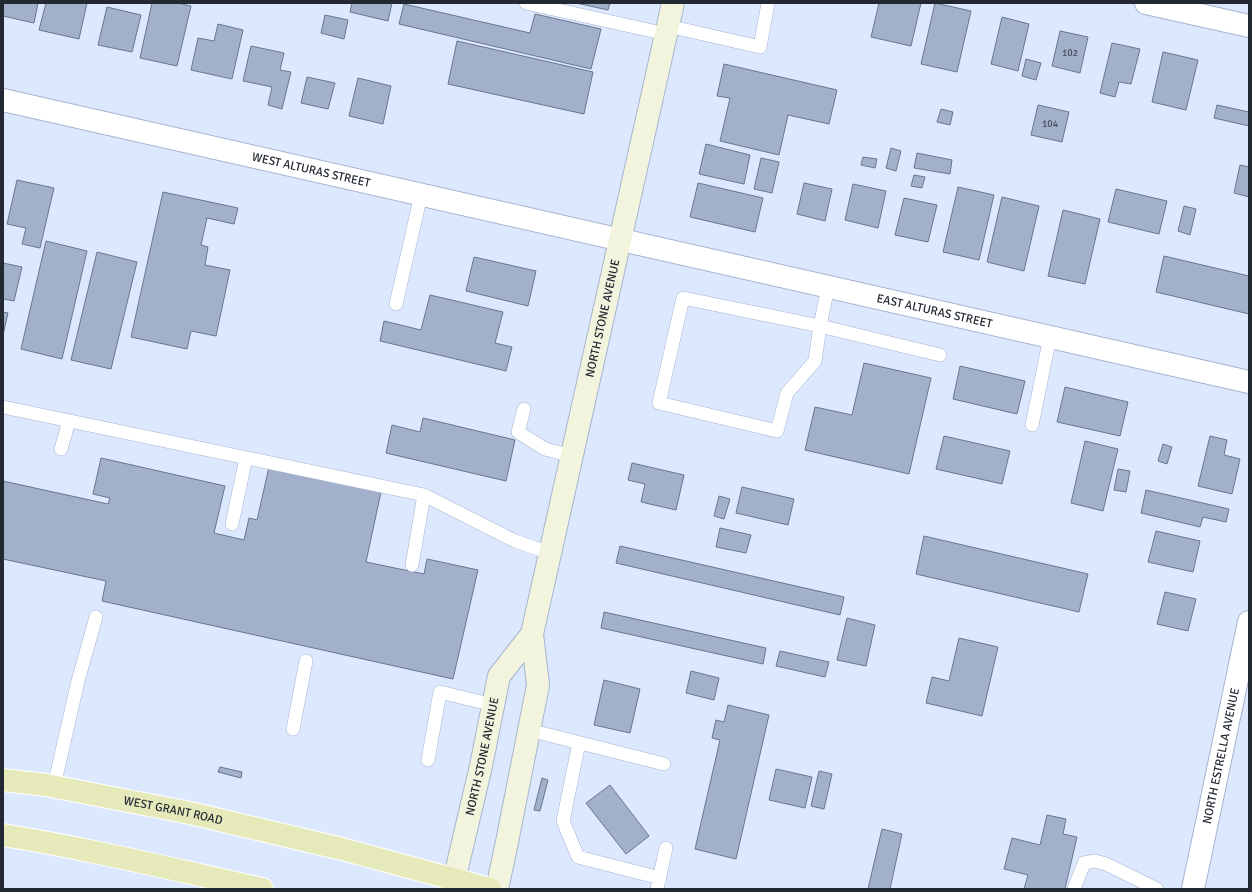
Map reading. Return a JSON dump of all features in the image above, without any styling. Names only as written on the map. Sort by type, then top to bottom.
[{"type":"main road","name":"NORTH STONE AVENUE","points":[[497,889],[538,685],[532,634],[673,3]]},
{"type":"main road","name":"NORTH STONE AVENUE","points":[[453,884],[481,766],[499,676],[532,634]]},
{"type":"main road","name":"WEST GRANT ROAD","points":[[3,780],[54,786],[190,814],[342,849],[453,884],[490,889]]},
{"type":"main road","points":[[3,835],[61,845],[220,884],[262,889]]},
{"type":"street","points":[[1146,3],[1249,26]]},
{"type":"street","name":"WEST ALTURAS STREET","points":[[3,100],[619,240]]},
{"type":"street","name":"EAST ALTURAS STREET","points":[[619,240],[1249,382]]},
{"type":"street","name":"NORTH ESTRELLA AVENUE","points":[[1193,889],[1244,665],[1249,622]]},
{"type":"lane","points":[[526,3],[760,47],[768,3]]},
{"type":"lane","points":[[396,304],[421,195]]},
{"type":"lane","points":[[828,287],[820,326],[815,361],[787,393],[777,431],[659,403],[683,298],[820,326],[940,355]]},
{"type":"lane","points":[[1032,425],[1050,337]]},
{"type":"lane","points":[[3,408],[424,496],[515,541],[550,553]]},
{"type":"lane","points":[[524,409],[518,432],[545,449],[572,456]]},
{"type":"lane","points":[[61,449],[69,421]]},
{"type":"lane","points":[[232,524],[246,458]]},
{"type":"lane","points":[[412,565],[424,496]]},
{"type":"lane","points":[[54,786],[78,681],[96,617]]},
{"type":"lane","points":[[293,729],[306,661]]},
{"type":"lane","points":[[428,760],[440,692],[493,705]]},
{"type":"lane","points":[[529,730],[664,764]]},
{"type":"lane","points":[[579,743],[562,821],[578,857],[658,884],[666,848]]},
{"type":"lane","points":[[1074,889],[1084,863],[1095,861],[1106,864],[1157,889]]},
{"type":"building","points":[[3,3],[38,3],[34,23],[3,16]]},
{"type":"building","points":[[46,3],[87,3],[79,39],[39,30]]},
{"type":"building","points":[[152,3],[178,3],[191,6],[177,66],[140,58]]},
{"type":"building","points":[[352,3],[392,3],[388,21],[350,12]]},
{"type":"building","points":[[576,3],[610,3],[608,10]]},
{"type":"building","points":[[879,3],[921,3],[911,46],[871,37]]},
{"type":"building","points":[[935,3],[971,11],[957,72],[921,64]]},
{"type":"building","points":[[404,4],[530,33],[535,14],[601,29],[591,69],[399,24]]},
{"type":"building","points":[[107,7],[141,15],[132,52],[98,45]]},
{"type":"building","points":[[325,15],[348,20],[344,39],[321,33]]},
{"type":"building","points":[[1002,17],[1029,24],[1018,71],[991,64]]},
{"type":"building","points":[[218,24],[243,30],[232,79],[191,70],[198,38],[214,41]]},
{"type":"building","points":[[1060,31],[1088,37],[1080,73],[1052,66]]},
{"type":"building","points":[[457,41],[593,72],[584,114],[448,84]]},
{"type":"building","points":[[1112,43],[1140,49],[1131,84],[1119,82],[1115,97],[1100,93]]},
{"type":"building","points":[[251,46],[284,53],[280,70],[291,72],[282,109],[268,105],[272,87],[243,81]]},
{"type":"building","points":[[1163,52],[1198,60],[1186,110],[1152,102]]},
{"type":"building","points":[[1026,59],[1041,63],[1036,80],[1022,76]]},
{"type":"building","points":[[724,64],[837,90],[829,124],[788,115],[779,155],[720,141],[730,98],[717,96]]},
{"type":"building","points":[[307,77],[335,83],[328,109],[301,103]]},
{"type":"building","points":[[358,78],[391,86],[383,124],[349,116]]},
{"type":"building","points":[[1038,105],[1069,112],[1062,142],[1031,135]]},
{"type":"building","points":[[1217,105],[1249,112],[1249,126],[1214,118]]},
{"type":"building","points":[[941,109],[953,112],[950,125],[937,122]]},
{"type":"building","points":[[706,144],[750,155],[744,184],[699,174]]},
{"type":"building","points":[[891,148],[901,151],[896,171],[886,168]]},
{"type":"building","points":[[917,153],[952,160],[950,174],[914,168]]},
{"type":"building","points":[[863,157],[877,159],[875,168],[861,165]]},
{"type":"building","points":[[761,158],[779,162],[772,193],[754,189]]},
{"type":"building","points":[[1240,165],[1249,167],[1249,197],[1234,193]]},
{"type":"building","points":[[914,175],[925,177],[922,188],[911,186]]},
{"type":"building","points":[[17,180],[54,188],[40,248],[22,244],[26,228],[7,224]]},
{"type":"building","points":[[698,183],[763,198],[755,232],[690,217]]},
{"type":"building","points":[[804,183],[832,189],[825,221],[797,214]]},
{"type":"building","points":[[853,184],[886,191],[878,228],[845,220]]},
{"type":"building","points":[[958,187],[994,195],[979,260],[943,252]]},
{"type":"building","points":[[1116,189],[1167,201],[1159,234],[1108,222]]},
{"type":"building","points":[[163,192],[238,208],[234,224],[207,218],[201,245],[208,247],[205,265],[230,270],[216,336],[191,331],[187,349],[131,337]]},
{"type":"building","points":[[1002,197],[1039,206],[1024,271],[987,262]]},
{"type":"building","points":[[904,198],[937,205],[928,242],[895,235]]},
{"type":"building","points":[[1184,206],[1196,209],[1190,235],[1178,231]]},
{"type":"building","points":[[1063,210],[1100,219],[1085,284],[1048,276]]},
{"type":"building","points":[[46,241],[87,251],[62,359],[21,349]]},
{"type":"building","points":[[97,252],[137,262],[111,369],[71,360]]},
{"type":"building","points":[[1164,256],[1249,276],[1249,314],[1156,292]]},
{"type":"building","points":[[474,257],[536,271],[528,306],[466,291]]},
{"type":"building","points":[[3,263],[22,267],[14,301],[3,299]]},
{"type":"building","points":[[430,295],[503,312],[495,343],[512,347],[506,371],[380,341],[384,321],[421,330]]},
{"type":"building","points":[[3,312],[8,313],[3,335]]},
{"type":"building","points":[[864,363],[931,378],[909,474],[805,450],[815,407],[852,415]]},
{"type":"building","points":[[960,366],[1025,381],[1017,414],[953,399]]},
{"type":"building","points":[[1065,387],[1128,402],[1120,436],[1057,422]]},
{"type":"building","points":[[423,418],[515,440],[506,481],[386,453],[392,425],[420,432]]},
{"type":"building","points":[[944,436],[1010,451],[1002,484],[936,469]]},
{"type":"building","points":[[1210,436],[1227,440],[1224,455],[1240,459],[1232,494],[1198,486]]},
{"type":"building","points":[[1085,441],[1118,449],[1103,511],[1071,503]]},
{"type":"building","points":[[1163,444],[1172,447],[1167,464],[1158,461]]},
{"type":"building","points":[[101,458],[225,486],[214,533],[244,540],[249,518],[257,520],[269,467],[381,492],[366,562],[424,574],[427,559],[478,570],[453,679],[102,601],[106,581],[3,559],[3,481],[108,504],[110,498],[93,494]]},
{"type":"building","points":[[632,463],[684,475],[676,510],[641,502],[645,484],[628,480]]},
{"type":"building","points":[[1118,469],[1130,471],[1126,492],[1114,490]]},
{"type":"building","points":[[742,487],[794,499],[788,525],[736,513]]},
{"type":"building","points":[[1146,490],[1229,509],[1226,522],[1203,517],[1200,527],[1141,513]]},
{"type":"building","points":[[719,496],[730,499],[724,519],[714,516]]},
{"type":"building","points":[[720,528],[751,535],[746,553],[716,547]]},
{"type":"building","points":[[1156,531],[1200,541],[1193,572],[1148,562]]},
{"type":"building","points":[[924,536],[1088,574],[1079,612],[916,574]]},
{"type":"building","points":[[620,546],[844,597],[840,615],[616,563]]},
{"type":"building","points":[[1165,592],[1196,599],[1188,631],[1157,624]]},
{"type":"building","points":[[604,612],[766,648],[763,664],[601,628]]},
{"type":"building","points":[[847,618],[875,625],[866,666],[837,660]]},
{"type":"building","points":[[959,638],[998,647],[982,716],[926,703],[932,677],[949,681]]},
{"type":"building","points":[[780,651],[829,662],[825,677],[776,666]]},
{"type":"building","points":[[691,671],[719,678],[714,700],[686,693]]},
{"type":"building","points":[[604,680],[640,689],[630,733],[594,725]]},
{"type":"building","points":[[728,705],[769,715],[736,859],[695,849],[720,740],[712,738],[716,720],[724,722]]},
{"type":"building","points":[[220,767],[242,772],[241,778],[218,772]]},
{"type":"building","points":[[776,769],[812,777],[805,808],[769,800]]},
{"type":"building","points":[[819,771],[832,774],[824,809],[811,806]]},
{"type":"building","points":[[542,778],[548,780],[540,811],[534,810]]},
{"type":"building","points":[[610,785],[649,836],[626,854],[586,803]]},
{"type":"building","points":[[1047,815],[1066,819],[1063,834],[1077,837],[1065,889],[1024,889],[1028,875],[1004,869],[1012,838],[1040,845]]},
{"type":"building","points":[[882,829],[902,834],[890,889],[868,889]]}]
